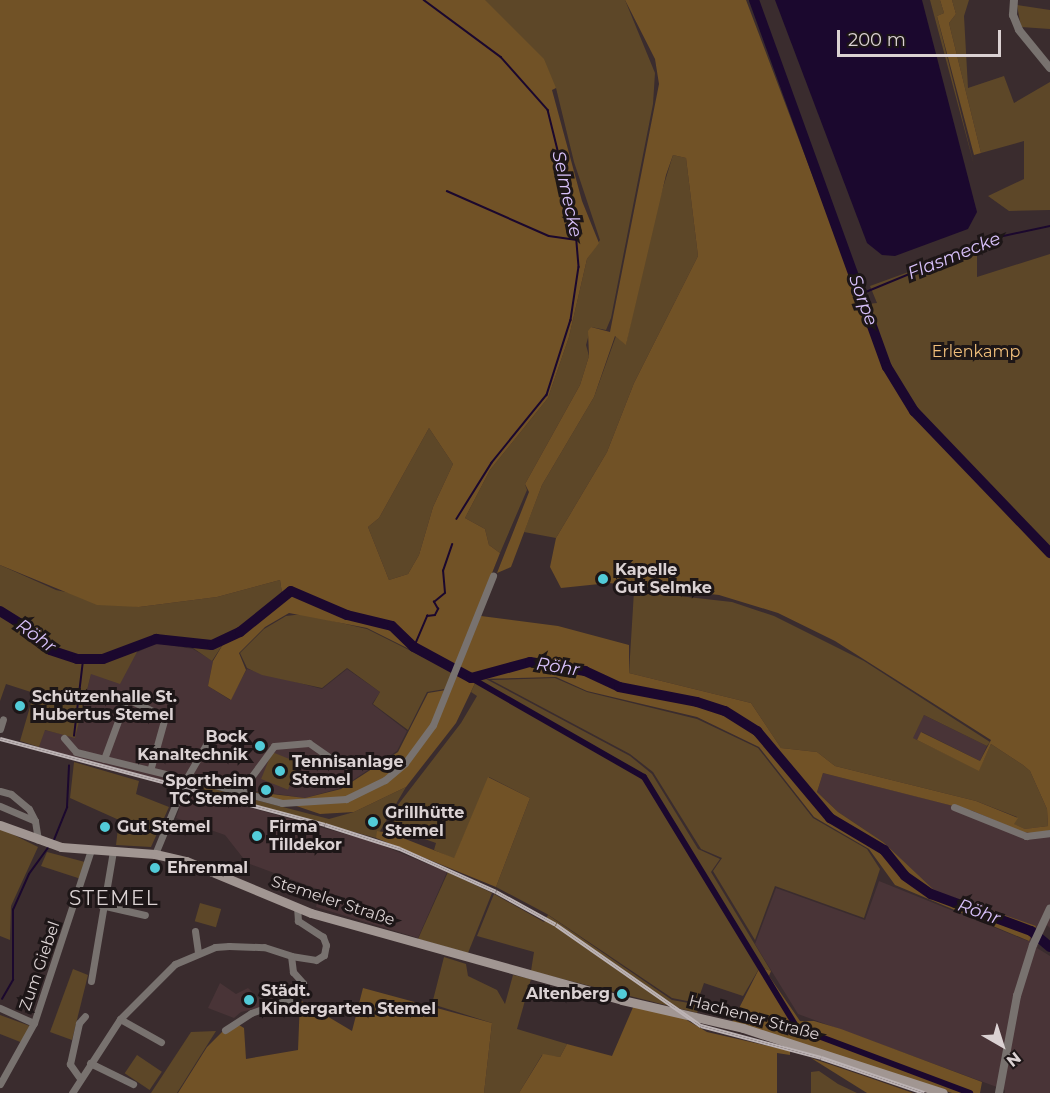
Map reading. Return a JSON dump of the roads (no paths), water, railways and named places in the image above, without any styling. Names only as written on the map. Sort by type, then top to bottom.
[{"type":"main road","name":"Stemeler Straße","points":[[0,825],[38,840],[91,850],[155,854],[186,861],[297,908],[555,982]]},
{"type":"main road","name":"Hachener Straße","points":[[555,982],[743,1028],[943,1093]]},
{"type":"street","points":[[1007,0],[1024,39],[1050,68]]},
{"type":"street","points":[[1012,11],[1014,0]]},
{"type":"street","points":[[64,738],[76,752],[142,771],[151,767],[282,803],[346,800],[378,785],[410,757],[442,705],[493,576]]},
{"type":"street","points":[[104,759],[125,702],[130,700],[165,717],[151,767]]},
{"type":"street","points":[[0,729],[3,719]]},
{"type":"street","points":[[155,854],[187,778],[210,738]]},
{"type":"street","points":[[240,792],[274,746],[309,743],[339,764]]},
{"type":"street","points":[[0,791],[22,801],[35,820],[38,840]]},
{"type":"street","points":[[0,806],[35,820]]},
{"type":"street","points":[[954,807],[1026,836],[1050,833]]},
{"type":"street","name":"Zum Giebel","points":[[0,1084],[34,1023],[91,850]]},
{"type":"street","points":[[91,981],[101,905],[113,851]]},
{"type":"street","points":[[101,905],[145,915]]},
{"type":"street","points":[[72,1093],[79,1077],[120,1018],[175,964],[215,947],[247,945],[316,960],[326,948],[323,937],[298,921],[297,908]]},
{"type":"street","points":[[999,1093],[1017,996],[1033,945],[1050,909]]},
{"type":"street","points":[[195,931],[198,953]]},
{"type":"street","points":[[225,1030],[251,1013],[301,995],[303,983],[293,972],[291,956]]},
{"type":"street","points":[[0,1008],[34,1023]]},
{"type":"street","points":[[79,1077],[70,1064],[79,1023],[85,1016]]},
{"type":"street","points":[[120,1018],[161,1042]]},
{"type":"street","points":[[90,1063],[133,1084]]},
{"type":"waterway","name":"Selmecke","points":[[424,0],[501,57],[548,110],[575,219],[579,267],[571,320],[547,395],[492,463],[457,519]]},
{"type":"waterway","name":"Sorpe","points":[[754,0],[887,367],[914,411],[1050,553]]},
{"type":"waterway","points":[[447,191],[549,236],[577,240]]},
{"type":"waterway","name":"Flasmecke","points":[[861,294],[999,237],[1050,226]]},
{"type":"waterway","name":"Selmecke","points":[[414,647],[427,616],[435,615],[438,609],[434,602],[445,593],[443,571],[452,545]]},
{"type":"waterway","name":"Röhr","points":[[0,611],[30,630],[50,650],[77,659],[103,659],[156,639],[212,645],[240,632],[291,591],[347,615],[392,626],[414,647],[471,678],[530,662],[585,671],[619,687],[697,702],[725,711],[757,731],[830,818],[884,850],[905,876],[931,894],[1031,931],[1050,947]]},
{"type":"waterway","points":[[74,736],[83,660]]},
{"type":"waterway","points":[[471,678],[644,777],[797,1028],[970,1093]]},
{"type":"waterway","points":[[54,840],[67,807],[69,766]]},
{"type":"waterway","points":[[2,999],[13,980],[13,910],[29,874],[49,846]]},
{"type":"railway","points":[[0,739],[325,825],[400,849],[496,892],[556,925],[701,1026],[821,1058],[924,1093]]},
{"type":"place","name":"Kapelle Gut Selmke","points":[[603,579]]},
{"type":"place","name":"Schützenhalle St. Hubertus Stemel","points":[[20,706]]},
{"type":"place","name":"Bock Kanaltechnik","points":[[260,746]]},
{"type":"place","name":"Tennisanlage Stemel","points":[[280,771]]},
{"type":"place","name":"Sportheim TC Stemel","points":[[266,790]]},
{"type":"place","name":"Grillhütte Stemel","points":[[373,822]]},
{"type":"place","name":"Gut Stemel","points":[[105,827]]},
{"type":"place","name":"Firma Tilldekor","points":[[257,836]]},
{"type":"place","name":"Ehrenmal","points":[[155,868]]},
{"type":"place","name":"Altenberg","points":[[622,994]]},
{"type":"place","name":"Städt. Kindergarten Stemel","points":[[249,1000]]},
{"type":"district","name":"STEMEL","points":[[114,898]]},
{"type":"park label","name":"Erlenkamp","points":[[976,352]]}]
